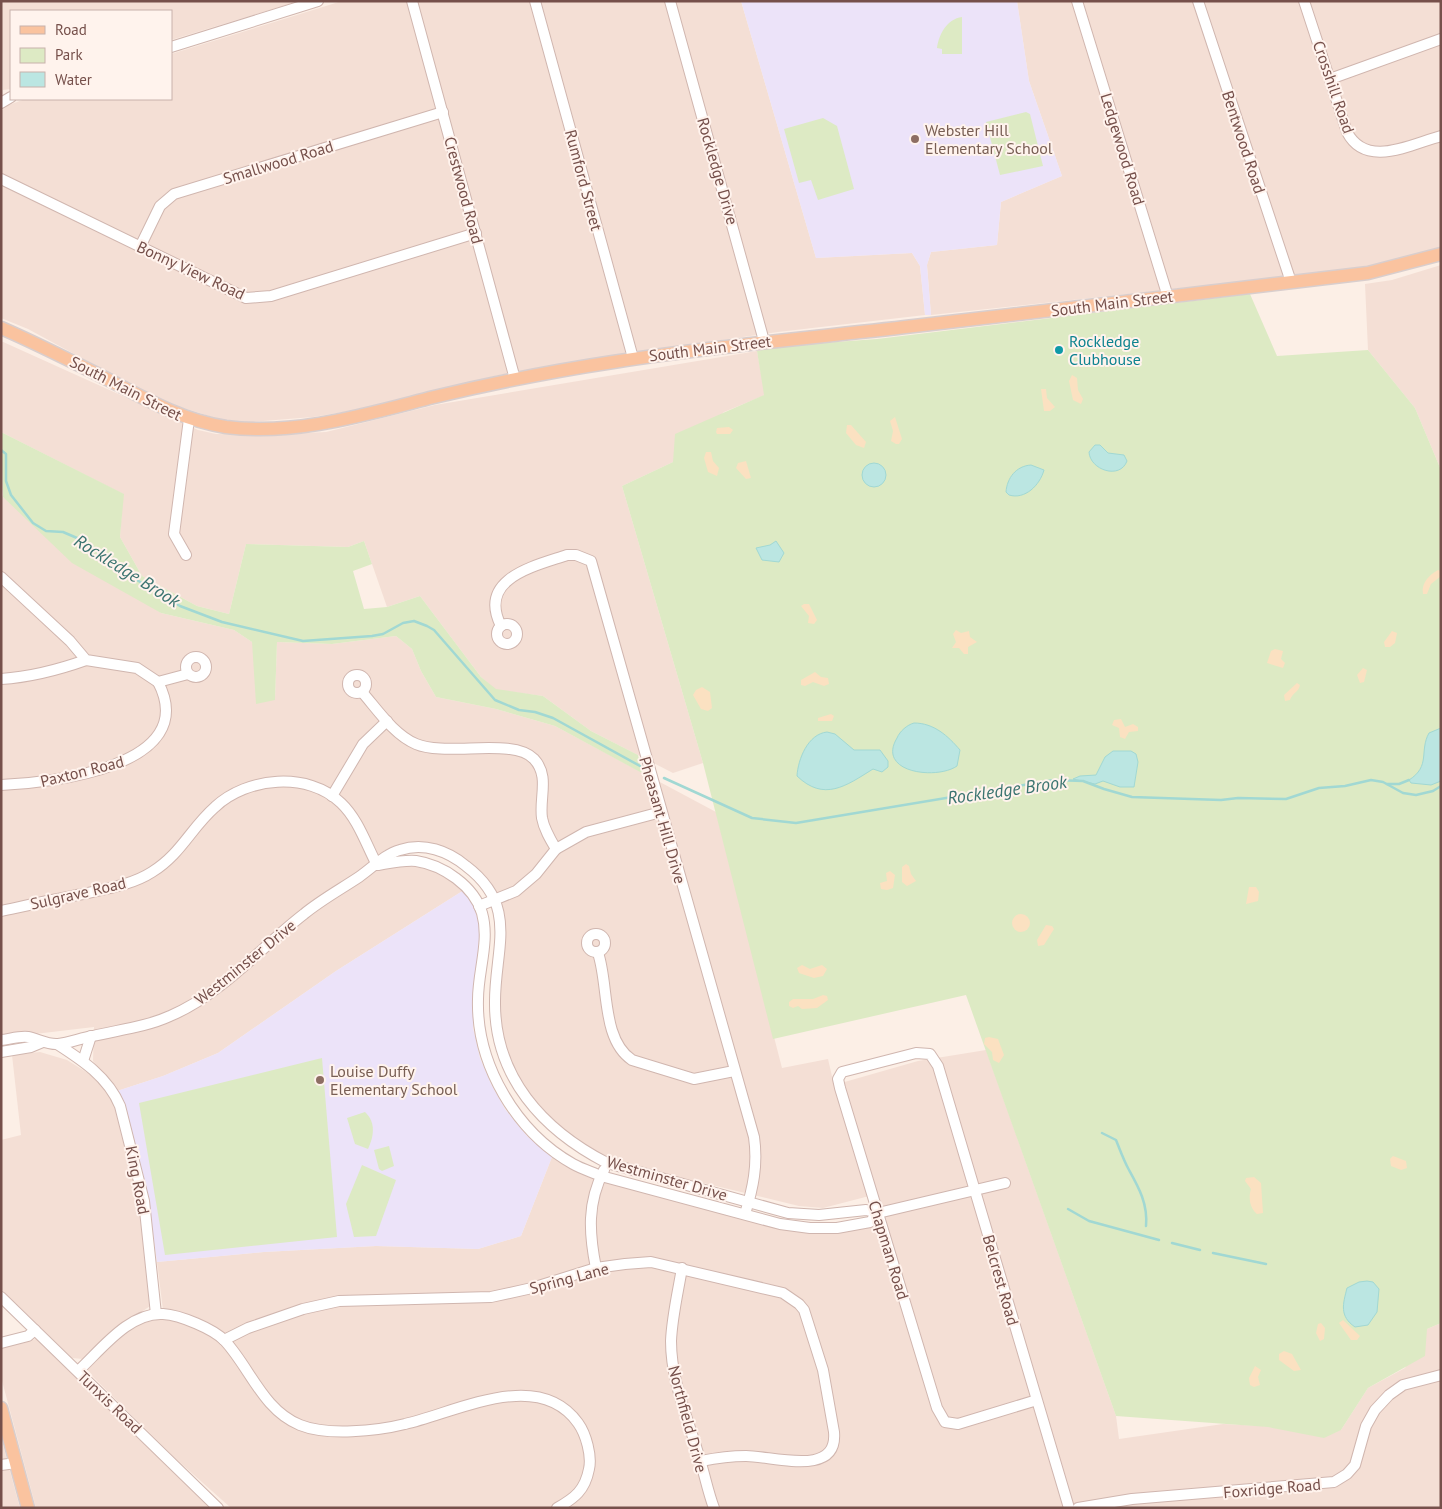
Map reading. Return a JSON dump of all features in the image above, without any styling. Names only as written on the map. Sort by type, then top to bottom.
[{"type":"main road","name":"South Main Street","points":[[1,328],[40,345],[166,411],[189,419],[250,429],[316,424],[371,414],[515,379],[633,358],[764,341],[1168,297],[1385,271],[1441,254]]},
{"type":"main road","points":[[1,1408],[28,1508]]},
{"type":"street","points":[[172,47],[318,1]]},
{"type":"street","name":"Crestwood Road","points":[[412,1],[515,379]]},
{"type":"street","name":"Rumford Street","points":[[535,1],[633,358]]},
{"type":"street","name":"Rockledge Drive","points":[[670,1],[764,341]]},
{"type":"street","name":"Ledgewood Road","points":[[1078,1],[1168,297]]},
{"type":"street","name":"Bentwood Road","points":[[1198,1],[1291,282]]},
{"type":"street","name":"Crosshill Road","points":[[1304,1],[1347,132],[1354,142],[1364,150],[1386,152],[1441,136]]},
{"type":"street","points":[[1330,79],[1441,39]]},
{"type":"street","name":"Smallwood Road","points":[[140,247],[160,206],[174,194],[443,112]]},
{"type":"street","name":"Bonny View Road","points":[[1,179],[229,291],[252,299],[271,296],[476,233]]},
{"type":"street","points":[[186,555],[174,534],[189,419]]},
{"type":"street","name":"Pheasant Hill Drive","points":[[500,626],[496,618],[497,600],[501,588],[511,576],[567,555],[576,555],[591,561],[754,1137],[757,1156],[745,1214]]},
{"type":"street","points":[[1,577],[70,641],[86,660]]},
{"type":"street","points":[[1,679],[23,677],[62,669],[86,660],[137,668],[158,682],[188,674]]},
{"type":"street","name":"Paxton Road","points":[[1,785],[28,784],[72,776],[132,758],[148,747],[160,731],[165,710],[164,693],[158,682]]},
{"type":"street","points":[[362,692],[387,721],[408,740],[424,747],[510,749],[529,755],[541,771],[544,785],[542,818],[556,849]]},
{"type":"street","points":[[332,796],[363,744],[387,721]]},
{"type":"street","name":"Sulgrave Road","points":[[1,911],[118,886],[151,873],[180,850],[214,807],[249,787],[270,782],[308,785],[332,796],[346,808],[377,865]]},
{"type":"street","points":[[480,906],[495,901],[524,885],[556,849],[586,832],[661,812]]},
{"type":"street","name":"Westminster Drive","points":[[1,1040],[24,1037],[57,1044],[147,1024],[188,1008],[208,995],[305,913],[400,850],[419,847],[436,849],[459,861],[476,874],[495,901],[502,932],[496,979],[496,1016],[501,1044],[522,1093],[552,1128],[589,1154],[607,1163],[788,1213],[819,1215],[866,1210],[878,1213],[974,1188],[1005,1183]]},
{"type":"street","name":"Westminster Drive","points":[[377,865],[406,861],[434,866],[456,878],[480,906],[484,922],[485,946],[479,980],[478,1002],[484,1048],[493,1073],[510,1104],[538,1136],[573,1164],[601,1176],[787,1225],[837,1228],[870,1222],[878,1213]]},
{"type":"street","points":[[598,952],[612,1030],[616,1042],[625,1055],[632,1060],[694,1079],[734,1071]]},
{"type":"street","points":[[83,1061],[91,1036]]},
{"type":"street","name":"Westminster Drive","points":[[1,1052],[31,1047],[43,1042]]},
{"type":"street","name":"King Road","points":[[57,1044],[83,1061],[113,1092],[120,1106],[128,1130],[144,1202],[156,1314]]},
{"type":"street","name":"Chapman Road","points":[[930,1054],[916,1053],[850,1068],[842,1072],[838,1079],[937,1408],[945,1422],[958,1424],[1037,1400]]},
{"type":"street","name":"Belcrest Road","points":[[930,1054],[938,1066],[1069,1508]]},
{"type":"street","points":[[596,1268],[589,1221],[592,1200],[607,1163]]},
{"type":"street","name":"Spring Lane","points":[[224,1340],[248,1328],[303,1309],[339,1301],[491,1296],[532,1288],[596,1268],[651,1262],[783,1293],[799,1304],[804,1310],[823,1370],[835,1440],[831,1450],[821,1459],[810,1462],[748,1456],[726,1456],[700,1461]]},
{"type":"street","name":"Northfield Drive","points":[[682,1268],[671,1340],[673,1368],[679,1396],[700,1461],[704,1482],[714,1508]]},
{"type":"street","name":"Tunxis Road","points":[[1,1297],[218,1508]]},
{"type":"street","points":[[78,1371],[131,1322],[156,1314],[178,1317],[196,1324],[224,1340],[270,1403],[284,1416],[300,1425],[320,1430],[369,1429],[404,1425],[471,1402],[489,1398],[526,1397],[544,1399],[559,1404],[572,1414],[582,1428],[590,1467],[586,1483],[576,1498],[557,1508]]},
{"type":"street","points":[[1,1343],[28,1336],[35,1330]]},
{"type":"street","name":"Foxridge Road","points":[[1078,1508],[1132,1499],[1334,1482],[1348,1474],[1355,1465],[1366,1426],[1375,1410],[1389,1394],[1403,1385],[1441,1375]]},
{"type":"street","points":[[1,1465],[16,1462]]},
{"type":"shaded area","points":[[1,1],[299,1],[172,40],[172,10],[10,10],[10,89],[3,90]]},
{"type":"shaded area","points":[[342,1],[741,1],[816,258],[912,253],[920,266],[925,315],[778,332],[616,355],[499,375],[368,408],[313,417],[252,422],[222,420],[161,401],[28,329],[1,318],[1,111],[9,105],[22,100],[172,100],[172,54]]},
{"type":"shaded area","name":"Webster Hill Elementary School","points":[[741,1],[1017,1],[1029,81],[1062,176],[1001,202],[997,245],[931,252],[927,265],[931,315],[925,315],[920,266],[912,253],[816,258]]},
{"type":"shaded area","points":[[1017,1],[1441,1],[1441,248],[1369,268],[931,315],[927,265],[931,252],[997,245],[1001,202],[1062,176],[1029,81]]},
{"type":"shaded area","points":[[1441,265],[1441,470],[1415,408],[1368,350],[1365,284],[1392,280]]},
{"type":"shaded area","points":[[1,341],[198,430],[216,434],[266,435],[326,432],[435,405],[757,351],[765,395],[724,412],[673,462],[622,486],[703,763],[673,773],[591,731],[543,696],[496,690],[481,677],[420,596],[387,607],[364,541],[348,547],[246,544],[229,614],[197,606],[142,576],[120,537],[123,494],[1,432]]},
{"type":"shaded area","points":[[1,493],[3,497],[161,613],[234,630],[252,642],[275,700],[277,642],[332,644],[396,636],[412,649],[421,671],[436,697],[496,709],[555,726],[716,812],[782,1068],[828,1059],[834,1085],[918,1061],[986,1050],[1116,1416],[1119,1439],[1223,1424],[1341,1430],[1368,1388],[1405,1368],[1427,1329],[1441,1323],[1441,1508],[231,1508],[175,1458],[86,1370],[122,1337],[140,1324],[164,1318],[157,1262],[264,1252],[376,1246],[478,1249],[521,1236],[552,1157],[585,1174],[826,1232],[887,1226],[877,1194],[823,1208],[799,1206],[624,1164],[603,1156],[554,1124],[522,1086],[504,1044],[500,1028],[499,995],[505,951],[502,911],[450,851],[384,850],[390,868],[409,866],[432,870],[448,878],[464,890],[336,971],[218,1053],[163,1076],[117,1091],[93,1061],[94,1027],[1,1038]]},
{"type":"shaded area","name":"Louise Duffy Elementary School","points":[[464,890],[474,906],[480,928],[473,1028],[480,1058],[491,1084],[505,1109],[527,1136],[552,1157],[521,1236],[478,1249],[376,1246],[264,1252],[157,1262],[148,1198],[125,1105],[117,1091],[163,1076],[218,1053],[336,971]]},
{"type":"shaded area","points":[[40,1052],[67,1060],[91,1075],[106,1090],[115,1105],[137,1190],[145,1239],[150,1306],[83,1359],[72,1358],[1,1289],[1,1140],[21,1135],[12,1055]]},
{"type":"shaded area","points":[[36,1339],[210,1508],[36,1508],[1,1377],[1,1348]]},
{"type":"shaded area","points":[[1,1437],[11,1475],[20,1508],[1,1508]]},
{"type":"green space","points":[[962,17],[962,54],[942,54],[942,49],[937,48],[942,33],[948,24]]},
{"type":"green space","points":[[1026,112],[1030,114],[1043,166],[1000,175],[986,122]]},
{"type":"green space","points":[[823,118],[837,126],[854,189],[818,200],[811,180],[799,183],[784,129]]},
{"type":"green space","points":[[1250,294],[1277,356],[1368,350],[1415,408],[1441,470],[1441,1323],[1427,1329],[1425,1356],[1368,1388],[1341,1430],[1324,1438],[1268,1427],[1116,1416],[966,995],[773,1039],[703,763],[622,486],[673,462],[675,434],[764,395],[757,351],[780,346],[877,339]]},
{"type":"green space","points":[[1,432],[124,494],[120,537],[142,576],[197,606],[229,614],[246,544],[348,547],[364,541],[372,564],[353,571],[364,609],[387,607],[420,596],[481,677],[496,689],[543,696],[591,731],[638,755],[642,773],[555,726],[496,709],[436,697],[421,671],[412,649],[396,636],[332,644],[277,642],[275,700],[256,704],[252,642],[234,630],[161,613],[72,563],[3,497]]},
{"type":"green space","points":[[322,1058],[337,1237],[165,1255],[139,1103]]},
{"type":"green space","points":[[365,1112],[371,1120],[373,1129],[368,1149],[355,1144],[347,1118]]},
{"type":"green space","points":[[389,1146],[394,1166],[382,1171],[379,1169],[374,1150]]},
{"type":"green space","points":[[362,1165],[396,1180],[376,1236],[354,1237],[346,1204]]},
{"type":"sand","points":[[1072,375],[1077,378],[1078,390],[1083,399],[1081,404],[1073,400],[1069,381]]},
{"type":"sand","points":[[1041,389],[1046,389],[1047,398],[1055,407],[1050,411],[1044,411]]},
{"type":"sand","points":[[895,417],[902,439],[899,444],[891,441],[893,431],[890,421]]},
{"type":"sand","points":[[847,425],[851,425],[866,442],[864,448],[856,445],[846,433]]},
{"type":"sand","points":[[729,427],[733,430],[730,434],[717,434],[716,432],[717,428]]},
{"type":"sand","points":[[706,452],[711,452],[713,461],[719,468],[717,476],[708,472],[704,458]]},
{"type":"sand","points":[[746,461],[751,478],[746,479],[736,468],[738,463]]},
{"type":"sand","points":[[1438,570],[1441,571],[1441,576],[1431,584],[1427,594],[1423,594],[1423,586],[1426,580]]},
{"type":"sand","points":[[809,604],[817,620],[814,624],[808,623],[809,616],[801,606]]},
{"type":"sand","points":[[956,630],[961,633],[969,631],[970,637],[977,642],[968,647],[968,654],[964,654],[959,648],[952,648],[956,642],[953,634]]},
{"type":"sand","points":[[1392,631],[1397,633],[1395,643],[1390,647],[1385,647],[1384,642]]},
{"type":"sand","points":[[1275,649],[1283,651],[1281,659],[1285,663],[1283,668],[1267,663],[1271,651]]},
{"type":"sand","points":[[1363,668],[1367,670],[1364,682],[1360,683],[1357,675]]},
{"type":"sand","points":[[815,672],[821,677],[828,678],[829,684],[824,686],[813,682],[805,686],[801,685],[801,680]]},
{"type":"sand","points":[[1297,683],[1300,685],[1298,689],[1290,700],[1285,701],[1284,695]]},
{"type":"sand","points":[[702,687],[710,692],[712,708],[708,711],[701,709],[693,695],[696,690]]},
{"type":"sand","points":[[831,714],[834,716],[832,721],[818,721],[818,718]]},
{"type":"sand","points":[[1121,719],[1125,727],[1133,724],[1138,727],[1138,731],[1129,732],[1125,739],[1120,737],[1119,728],[1112,725],[1114,720]]},
{"type":"sand","points":[[906,864],[909,866],[911,874],[916,881],[907,886],[902,882],[902,867]]},
{"type":"sand","points":[[890,871],[895,875],[893,888],[881,889],[880,883],[887,881],[886,873]]},
{"type":"sand","points":[[1249,887],[1256,887],[1259,892],[1258,901],[1246,904]]},
{"type":"sand","points":[[1021,914],[1027,917],[1030,923],[1027,929],[1021,932],[1015,929],[1012,923],[1015,917]]},
{"type":"sand","points":[[1046,925],[1052,926],[1054,929],[1044,945],[1038,946],[1037,940]]},
{"type":"sand","points":[[802,965],[810,969],[822,965],[827,969],[823,976],[814,978],[799,973],[797,968]]},
{"type":"sand","points":[[823,995],[827,996],[828,1000],[817,1008],[802,1009],[798,1006],[793,1008],[789,1006],[789,1002],[793,999],[813,999]]},
{"type":"sand","points":[[985,1038],[998,1039],[1004,1055],[999,1063],[993,1060],[992,1052],[984,1044]]},
{"type":"sand","points":[[1393,1156],[1406,1161],[1407,1168],[1401,1170],[1391,1166],[1390,1159]]},
{"type":"sand","points":[[1254,1177],[1261,1183],[1263,1213],[1257,1214],[1250,1203],[1251,1189],[1245,1181],[1246,1178]]},
{"type":"sand","points":[[1343,1320],[1360,1336],[1357,1340],[1351,1340],[1339,1323]]},
{"type":"sand","points":[[1321,1323],[1325,1328],[1324,1339],[1320,1341],[1316,1333],[1318,1324]]},
{"type":"sand","points":[[1284,1351],[1292,1354],[1301,1370],[1294,1371],[1279,1360],[1279,1354]]},
{"type":"sand","points":[[1255,1366],[1261,1370],[1258,1377],[1260,1385],[1254,1387],[1250,1385],[1249,1378]]},
{"type":"water","points":[[1095,445],[1100,445],[1108,453],[1124,455],[1127,461],[1123,467],[1112,471],[1100,468],[1094,464],[1089,452]]},
{"type":"water","points":[[874,463],[882,467],[886,475],[882,483],[874,487],[866,483],[862,475],[866,467]]},
{"type":"water","points":[[1031,465],[1044,470],[1039,481],[1026,493],[1015,496],[1009,495],[1006,492],[1010,478],[1017,470]]},
{"type":"water","points":[[776,541],[784,553],[779,562],[762,560],[756,548],[770,545]]},
{"type":"water","points":[[914,723],[928,725],[940,731],[951,740],[960,750],[957,766],[948,770],[924,773],[901,766],[895,759],[893,750],[900,733]]},
{"type":"water","points":[[1441,728],[1441,781],[1431,785],[1411,783],[1409,780],[1416,775],[1422,764],[1429,733]]},
{"type":"water","points":[[827,732],[835,734],[854,750],[880,750],[888,761],[888,767],[882,772],[873,769],[854,781],[835,789],[826,790],[807,784],[797,776],[799,762],[809,742],[814,737]]},
{"type":"water","points":[[1113,751],[1131,751],[1136,754],[1138,762],[1134,787],[1120,787],[1103,781],[1095,784],[1073,779],[1080,776],[1096,775],[1105,757]]},
{"type":"water","points":[[1359,1282],[1373,1282],[1379,1289],[1377,1312],[1368,1325],[1355,1327],[1346,1319],[1344,1314],[1347,1288]]},
{"type":"waterway","name":"Rockledge Brook","points":[[1,450],[6,454],[6,481],[11,495],[33,523],[46,531],[63,532],[84,541],[127,574],[180,606],[222,622],[303,641],[372,636],[383,634],[403,623],[414,621],[434,630],[495,700],[519,710],[535,712],[553,718],[640,766]]},
{"type":"waterway","name":"Rockledge Brook","points":[[664,778],[752,818],[796,823],[1054,780],[1083,781],[1132,797],[1221,800],[1238,798],[1286,799],[1319,788],[1345,786],[1371,780],[1383,782],[1403,793],[1416,795],[1433,791],[1441,786]]},
{"type":"waterway","points":[[1387,784],[1399,784],[1409,780]]},
{"type":"waterway","points":[[1102,1133],[1116,1140],[1125,1163],[1142,1196],[1146,1210],[1146,1226]]},
{"type":"waterway","points":[[1068,1209],[1089,1221],[1159,1240]]},
{"type":"waterway","points":[[1172,1243],[1200,1250]]},
{"type":"waterway","points":[[1213,1253],[1266,1264]]},
{"type":"place","name":"Webster Hill Elementary School","points":[[915,139]]},
{"type":"place","name":"Rockledge Clubhouse","points":[[1059,350]]},
{"type":"place","name":"Louise Duffy Elementary School","points":[[320,1080]]}]
